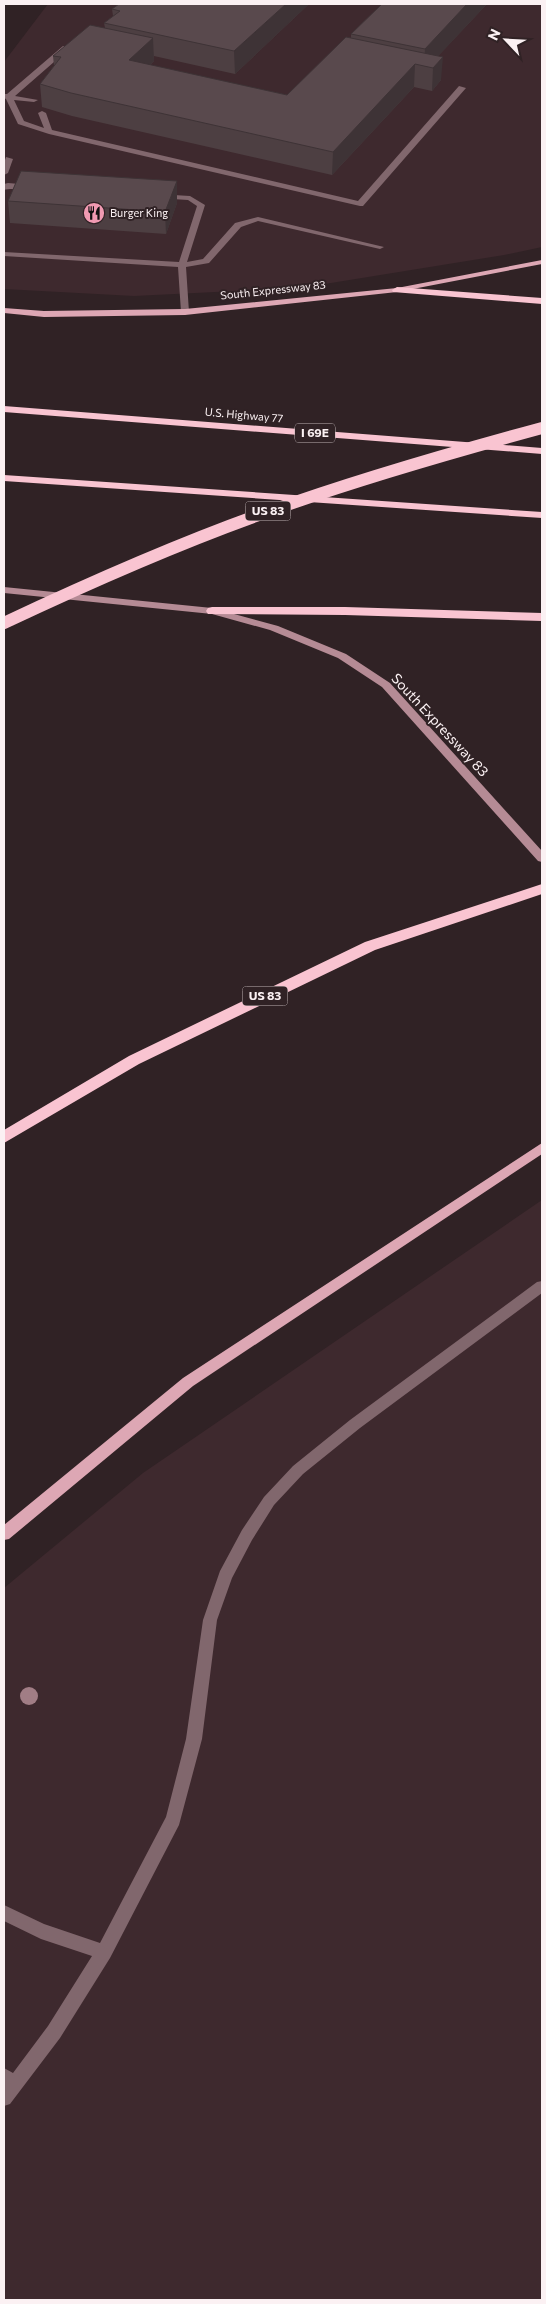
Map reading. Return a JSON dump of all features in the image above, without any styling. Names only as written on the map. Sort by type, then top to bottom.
[{"type":"highway","points":[[397,290],[542,301]]},
{"type":"highway","name":"U.S. Highway 77","points":[[4,409],[542,451]]},
{"type":"highway","name":"US 83","points":[[4,623],[137,562],[230,524],[388,470],[542,428]]},
{"type":"highway","points":[[4,478],[542,515]]},
{"type":"highway","points":[[212,611],[542,617]]},
{"type":"highway","name":"US 83","points":[[4,1137],[134,1060],[370,946],[542,889]]},
{"type":"main road","name":"South Expressway 83","points":[[4,311],[44,314],[185,312],[397,290],[542,262]]},
{"type":"main road","points":[[4,320],[44,314]]},
{"type":"main road","name":"South Expressway 83","points":[[4,590],[212,611],[274,628],[342,656],[386,685],[542,858]]},
{"type":"main road","points":[[4,1534],[188,1382],[542,1148]]},
{"type":"lane","points":[[6,96],[72,43]]},
{"type":"lane","points":[[6,96],[21,122],[49,132],[360,204],[462,88]]},
{"type":"lane","points":[[6,96],[34,100]]},
{"type":"lane","points":[[42,113],[49,132]]},
{"type":"lane","points":[[4,173],[10,159]]},
{"type":"lane","points":[[4,188],[8,186],[36,188]]},
{"type":"lane","points":[[152,196],[190,198],[200,205],[182,265],[185,312]]},
{"type":"lane","points":[[4,254],[182,265],[206,261],[238,225],[258,218],[380,247]]},
{"type":"lane","points":[[7,2087],[54,2032],[104,1952],[172,1819],[194,1739],[210,1620],[225,1576],[247,1535],[269,1501],[298,1470],[355,1424],[541,1289]]},
{"type":"lane","points":[[4,1913],[41,1931],[104,1952]]},
{"type":"shaded area","points":[[48,4],[542,4],[542,247],[504,255],[300,288],[134,296],[4,289],[4,62]]},
{"type":"shaded area","points":[[542,1200],[542,2300],[4,2300],[4,1588],[143,1473]]},
{"type":"building","points":[[119,4],[286,4],[234,51],[104,23],[120,11],[112,9]]},
{"type":"building","points":[[382,4],[467,4],[425,49],[351,34]]},
{"type":"building","points":[[90,25],[153,38],[129,60],[287,95],[346,37],[443,57],[433,68],[415,64],[333,152],[71,93],[40,84],[61,57],[53,56]]},
{"type":"building","points":[[21,171],[177,181],[165,212],[8,201]]},
{"type":"place","name":"Burger King","points":[[94,213]]}]
